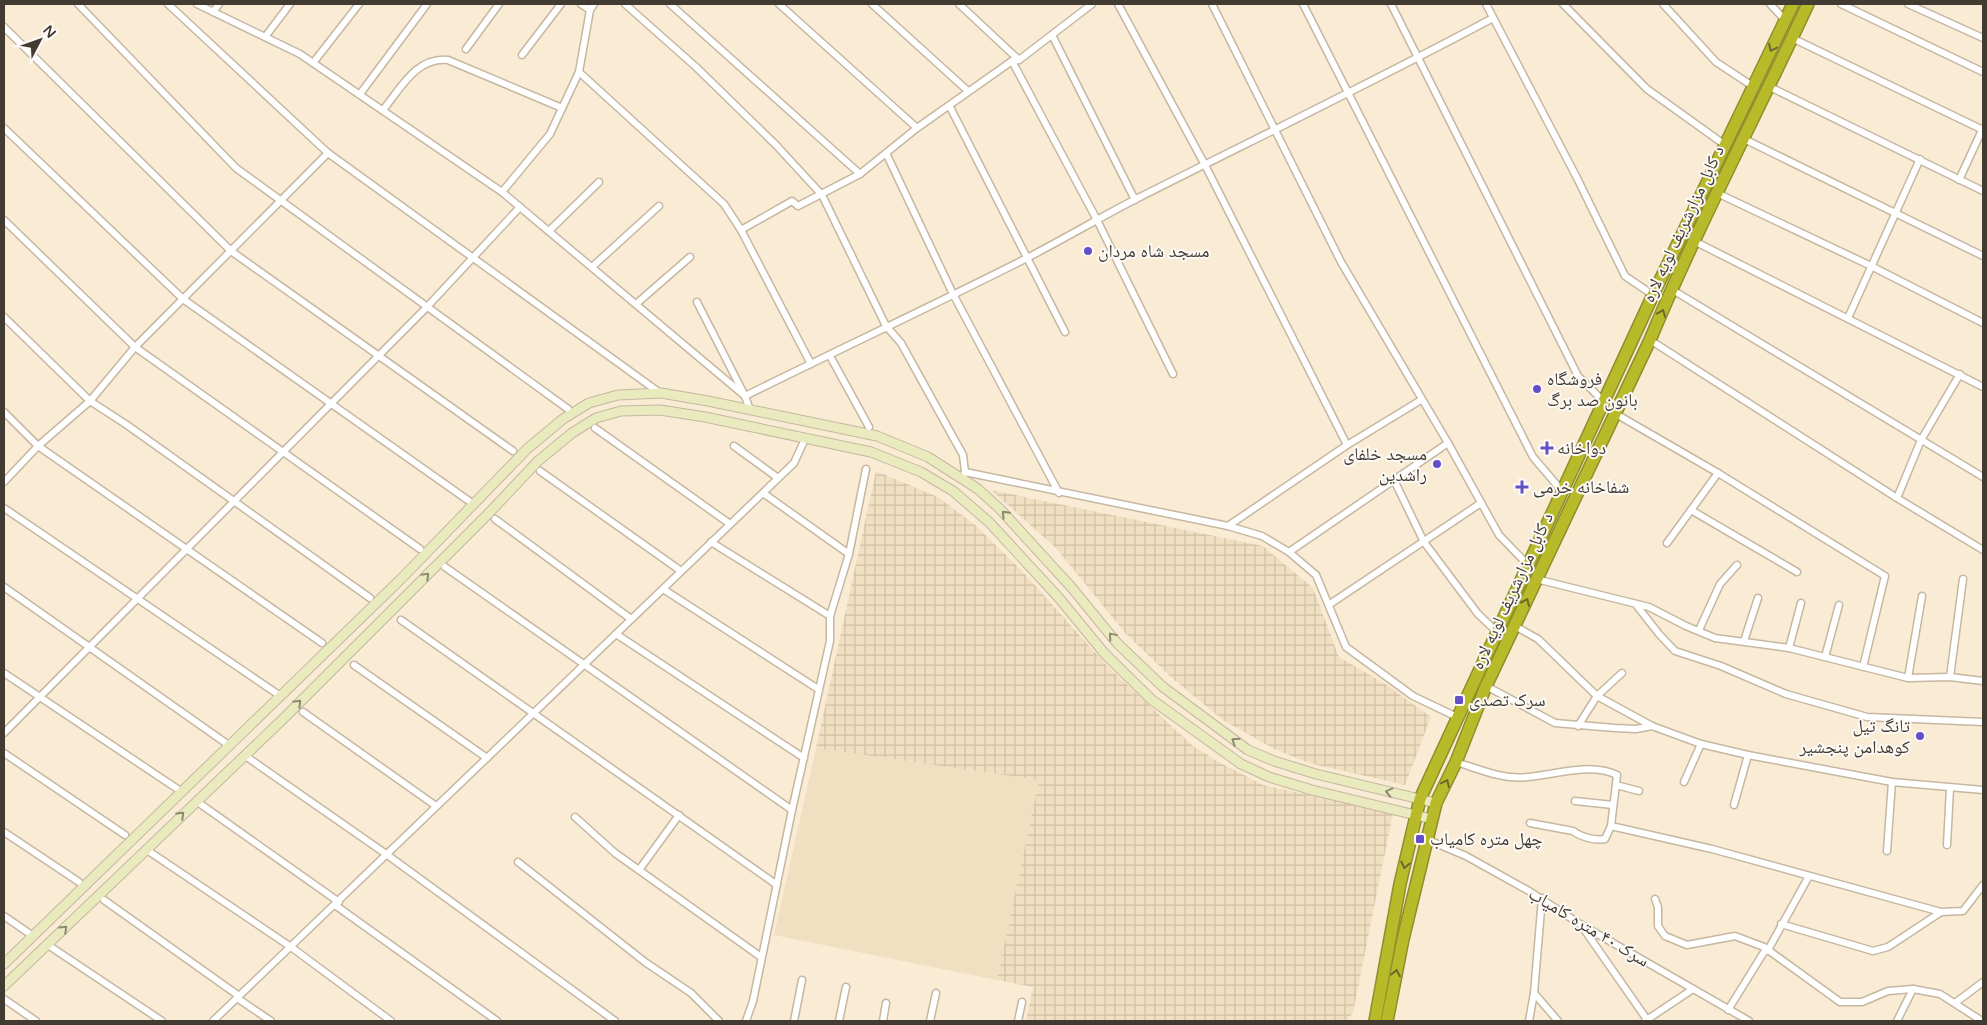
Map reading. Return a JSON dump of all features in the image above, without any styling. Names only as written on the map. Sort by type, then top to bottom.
[{"type":"highway","name":"د کابل مزارشریف لویه لاره","points":[[1375,1021],[1415,815],[1420,799],[1603,401],[1793,4]]},
{"type":"highway","name":"د کابل مزارشریف لویه لاره","points":[[1387,1021],[1426,839],[1436,803],[1456,762],[1486,686],[1616,414],[1671,289],[1742,138],[1808,4]]},
{"type":"main road","points":[[4,964],[401,579],[527,449],[562,419],[589,403],[618,395],[661,393],[750,410],[877,436],[928,457],[963,475],[1019,529],[1117,643],[1163,687],[1248,750],[1274,762],[1316,774],[1436,803]]},
{"type":"main road","points":[[4,986],[412,590],[538,461],[572,433],[596,418],[621,411],[660,410],[705,417],[872,452],[921,472],[968,502],[1008,541],[1105,654],[1152,700],[1240,764],[1269,777],[1312,790],[1432,819]]},
{"type":"main road","points":[[401,579],[412,590]]},
{"type":"street","points":[[78,4],[236,168],[282,200],[426,308],[568,409]]},
{"type":"street","points":[[168,4],[328,153],[661,393]]},
{"type":"street","points":[[197,4],[265,37],[314,64],[502,192],[745,396]]},
{"type":"street","points":[[213,12],[218,4]]},
{"type":"street","points":[[265,37],[290,4]]},
{"type":"street","points":[[314,64],[359,4]]},
{"type":"street","points":[[360,94],[428,4]]},
{"type":"street","points":[[466,49],[499,4]]},
{"type":"street","points":[[522,55],[561,4]]},
{"type":"street","points":[[581,4],[590,10]]},
{"type":"street","points":[[502,192],[550,134],[579,72],[590,10],[594,4]]},
{"type":"street","points":[[625,4],[702,73],[776,145],[822,195],[886,326],[901,343],[963,455],[963,475],[1228,526],[1262,536],[1289,552],[1316,575],[1330,604],[1346,647],[1413,696],[1457,717]]},
{"type":"street","points":[[670,4],[860,174]]},
{"type":"street","points":[[779,4],[917,128]]},
{"type":"street","points":[[872,4],[968,90]]},
{"type":"street","points":[[960,4],[1016,60],[1173,374]]},
{"type":"street","points":[[741,230],[792,201],[798,206],[860,174],[917,128],[950,107],[968,90],[1016,60],[1090,4]]},
{"type":"street","points":[[1118,4],[1205,165],[1347,445]]},
{"type":"street","points":[[1212,4],[1341,262],[1448,443],[1499,536],[1528,565]]},
{"type":"street","points":[[1303,4],[1533,457],[1562,491]]},
{"type":"street","points":[[1391,4],[1578,376],[1603,401]]},
{"type":"street","points":[[1486,4],[1577,178],[1625,276],[1653,295]]},
{"type":"street","points":[[1563,4],[1647,89],[1726,146]]},
{"type":"street","points":[[1663,4],[1716,62],[1754,87]]},
{"type":"street","points":[[1770,4],[1785,20]]},
{"type":"street","points":[[1841,4],[1983,72]]},
{"type":"street","points":[[1908,4],[1983,38]]},
{"type":"street","points":[[745,396],[830,356],[886,326],[1026,258],[1135,200],[1348,94],[1493,18]]},
{"type":"street","points":[[4,27],[231,251],[513,451]]},
{"type":"street","points":[[1052,34],[1135,200]]},
{"type":"street","points":[[1792,38],[1983,129],[1959,180]]},
{"type":"street","points":[[383,110],[412,73],[424,63],[435,59],[448,60],[562,108]]},
{"type":"street","points":[[579,72],[724,204],[741,230],[811,364]]},
{"type":"street","points":[[1768,86],[1983,191]]},
{"type":"street","points":[[950,107],[1065,332]]},
{"type":"street","points":[[4,128],[183,299],[469,501]]},
{"type":"street","points":[[1742,138],[1983,256]]},
{"type":"street","points":[[4,482],[38,446],[90,401],[135,347],[328,153]]},
{"type":"street","points":[[886,153],[953,294],[1059,493]]},
{"type":"street","points":[[1848,318],[1920,159]]},
{"type":"street","points":[[548,231],[599,182]]},
{"type":"street","points":[[1717,193],[1871,266],[1983,323]]},
{"type":"street","points":[[592,267],[659,206]]},
{"type":"street","points":[[4,732],[90,648],[379,356],[520,207]]},
{"type":"street","points":[[4,220],[135,347],[420,549]]},
{"type":"street","points":[[1694,241],[1983,387]]},
{"type":"street","points":[[636,304],[690,257]]},
{"type":"street","points":[[1671,289],[1983,477]]},
{"type":"street","points":[[697,302],[745,396],[750,410]]},
{"type":"street","points":[[4,317],[90,401],[370,598]]},
{"type":"street","points":[[1650,340],[1897,498],[1983,550]]},
{"type":"street","points":[[830,356],[869,427]]},
{"type":"street","points":[[1897,498],[1921,440],[1960,374]]},
{"type":"street","points":[[1228,526],[1347,445],[1421,400]]},
{"type":"street","points":[[4,412],[38,446],[322,642]]},
{"type":"street","points":[[1616,414],[1718,473],[1885,576],[1864,667]]},
{"type":"street","points":[[595,428],[730,524]]},
{"type":"street","points":[[213,1021],[794,463],[805,439]]},
{"type":"street","points":[[1289,552],[1448,443]]},
{"type":"street","points":[[734,446],[778,478]]},
{"type":"street","points":[[746,1021],[753,1001],[792,810],[830,642],[830,616],[849,554],[866,469]]},
{"type":"street","points":[[540,471],[682,571]]},
{"type":"street","points":[[1667,543],[1718,473]]},
{"type":"street","points":[[1394,480],[1424,542],[1478,614],[1496,631]]},
{"type":"street","points":[[762,493],[849,554]]},
{"type":"street","points":[[1330,604],[1481,503]]},
{"type":"street","points":[[4,508],[276,694]]},
{"type":"street","points":[[1691,510],[1797,572]]},
{"type":"street","points":[[495,519],[631,619]]},
{"type":"street","points":[[712,542],[830,616]]},
{"type":"street","points":[[1699,630],[1721,582],[1736,565]]},
{"type":"street","points":[[445,566],[792,810]]},
{"type":"street","points":[[1536,579],[1637,606],[1649,607],[1715,638],[1789,648],[1908,678],[1950,677],[1983,681]]},
{"type":"street","points":[[1950,677],[1963,579]]},
{"type":"street","points":[[4,587],[230,746]]},
{"type":"street","points":[[663,589],[818,689]]},
{"type":"street","points":[[1908,678],[1922,596]]},
{"type":"street","points":[[1744,641],[1758,598]]},
{"type":"street","points":[[1789,648],[1801,603]]},
{"type":"street","points":[[1825,657],[1839,605]]},
{"type":"street","points":[[1637,606],[1675,651],[1721,666],[1786,694],[1867,716],[1983,722]]},
{"type":"street","points":[[401,620],[777,885]]},
{"type":"street","points":[[1515,626],[1538,639],[1597,696],[1652,726],[1701,744],[1748,756],[1892,782],[1983,790]]},
{"type":"street","points":[[616,634],[804,758]]},
{"type":"street","points":[[354,665],[487,758]]},
{"type":"street","points":[[4,673],[179,790]]},
{"type":"street","points":[[1578,726],[1597,696],[1622,674]]},
{"type":"street","points":[[1486,686],[1555,723],[1636,729],[1652,726]]},
{"type":"street","points":[[303,712],[436,806]]},
{"type":"street","points":[[1684,782],[1701,744]]},
{"type":"street","points":[[4,753],[125,834]]},
{"type":"street","points":[[244,755],[386,854],[615,1021]]},
{"type":"street","points":[[1734,805],[1748,756]]},
{"type":"street","points":[[1456,762],[1500,776],[1527,778],[1556,772],[1588,770],[1614,773],[1618,778],[1611,826],[1605,839],[1599,840],[1577,835],[1573,831],[1530,822]]},
{"type":"street","points":[[1887,851],[1892,782]]},
{"type":"street","points":[[1616,786],[1639,791]]},
{"type":"street","points":[[1947,845],[1950,788]]},
{"type":"street","points":[[1575,801],[1613,805]]},
{"type":"street","points":[[199,804],[497,1021]]},
{"type":"street","points":[[640,870],[679,815]]},
{"type":"street","points":[[575,818],[615,853],[762,956]]},
{"type":"street","points":[[1611,826],[1712,849],[1941,912],[1963,911],[1983,885]]},
{"type":"street","points":[[4,832],[79,882]]},
{"type":"street","name":"سرک ۴۰ متره کامیاب","points":[[1426,839],[1466,856],[1542,898],[1580,924],[1748,1021]]},
{"type":"street","points":[[150,852],[291,947],[391,1021]]},
{"type":"street","points":[[518,862],[645,962],[691,993],[719,1021]]},
{"type":"street","points":[[1728,1010],[1764,952],[1768,950],[1809,876]]},
{"type":"street","points":[[1529,1021],[1534,993],[1542,898]]},
{"type":"street","points":[[1655,899],[1658,907],[1658,926],[1665,936],[1675,941],[1687,945],[1735,936],[1768,950],[1840,1002],[1862,1002],[1888,991],[1914,989],[1940,994],[1982,1021]]},
{"type":"street","points":[[104,900],[271,1021]]},
{"type":"street","points":[[1781,924],[1873,951],[1888,947],[1941,912]]},
{"type":"street","points":[[4,916],[33,936]]},
{"type":"street","points":[[1580,924],[1647,1021],[1693,989]]},
{"type":"street","points":[[48,945],[162,1021]]},
{"type":"street","points":[[794,1021],[802,980]]},
{"type":"street","points":[[1955,1003],[1983,982]]},
{"type":"street","points":[[839,1021],[846,987]]},
{"type":"street","points":[[1896,1021],[1914,989]]},
{"type":"street","points":[[930,1021],[936,993]]},
{"type":"street","points":[[1534,993],[1558,1021]]},
{"type":"street","points":[[4,999],[36,1021]]},
{"type":"street","points":[[1018,1021],[1022,1002]]},
{"type":"street","points":[[883,1021],[886,1003]]},
{"type":"street","points":[[1736,1014],[1740,1021]]},
{"type":"shaded area","points":[[876,471],[938,497],[975,525],[1023,572],[1108,667],[1193,746],[1263,785],[1393,813],[1353,1013],[1346,1021],[1026,1021],[1033,987],[997,980],[1039,780],[816,748]]},
{"type":"shaded area","points":[[991,490],[1263,546],[1313,588],[1339,657],[1385,684],[1431,717],[1405,785],[1309,763],[1274,749],[1223,720],[1172,678],[1126,634],[1056,548]]},
{"type":"shaded area","points":[[816,748],[1039,780],[997,980],[774,935]]},
{"type":"place","name":"مسجد شاه مردان","points":[[1088,251]]},
{"type":"place","name":"فروشگاه بانون صد برگ","points":[[1537,389]]},
{"type":"place","name":"دواخانه","points":[[1547,448]]},
{"type":"place","name":"مسجد خلفای راشدین","points":[[1437,464]]},
{"type":"place","name":"شفاخانه خرمی","points":[[1522,487]]},
{"type":"place","name":"سرک تصدی","points":[[1459,700]]},
{"type":"place","name":"تانگ تیل کوهدامن پنجشیر","points":[[1920,736]]},
{"type":"place","name":"چهل متره کامیاب","points":[[1420,839]]}]
